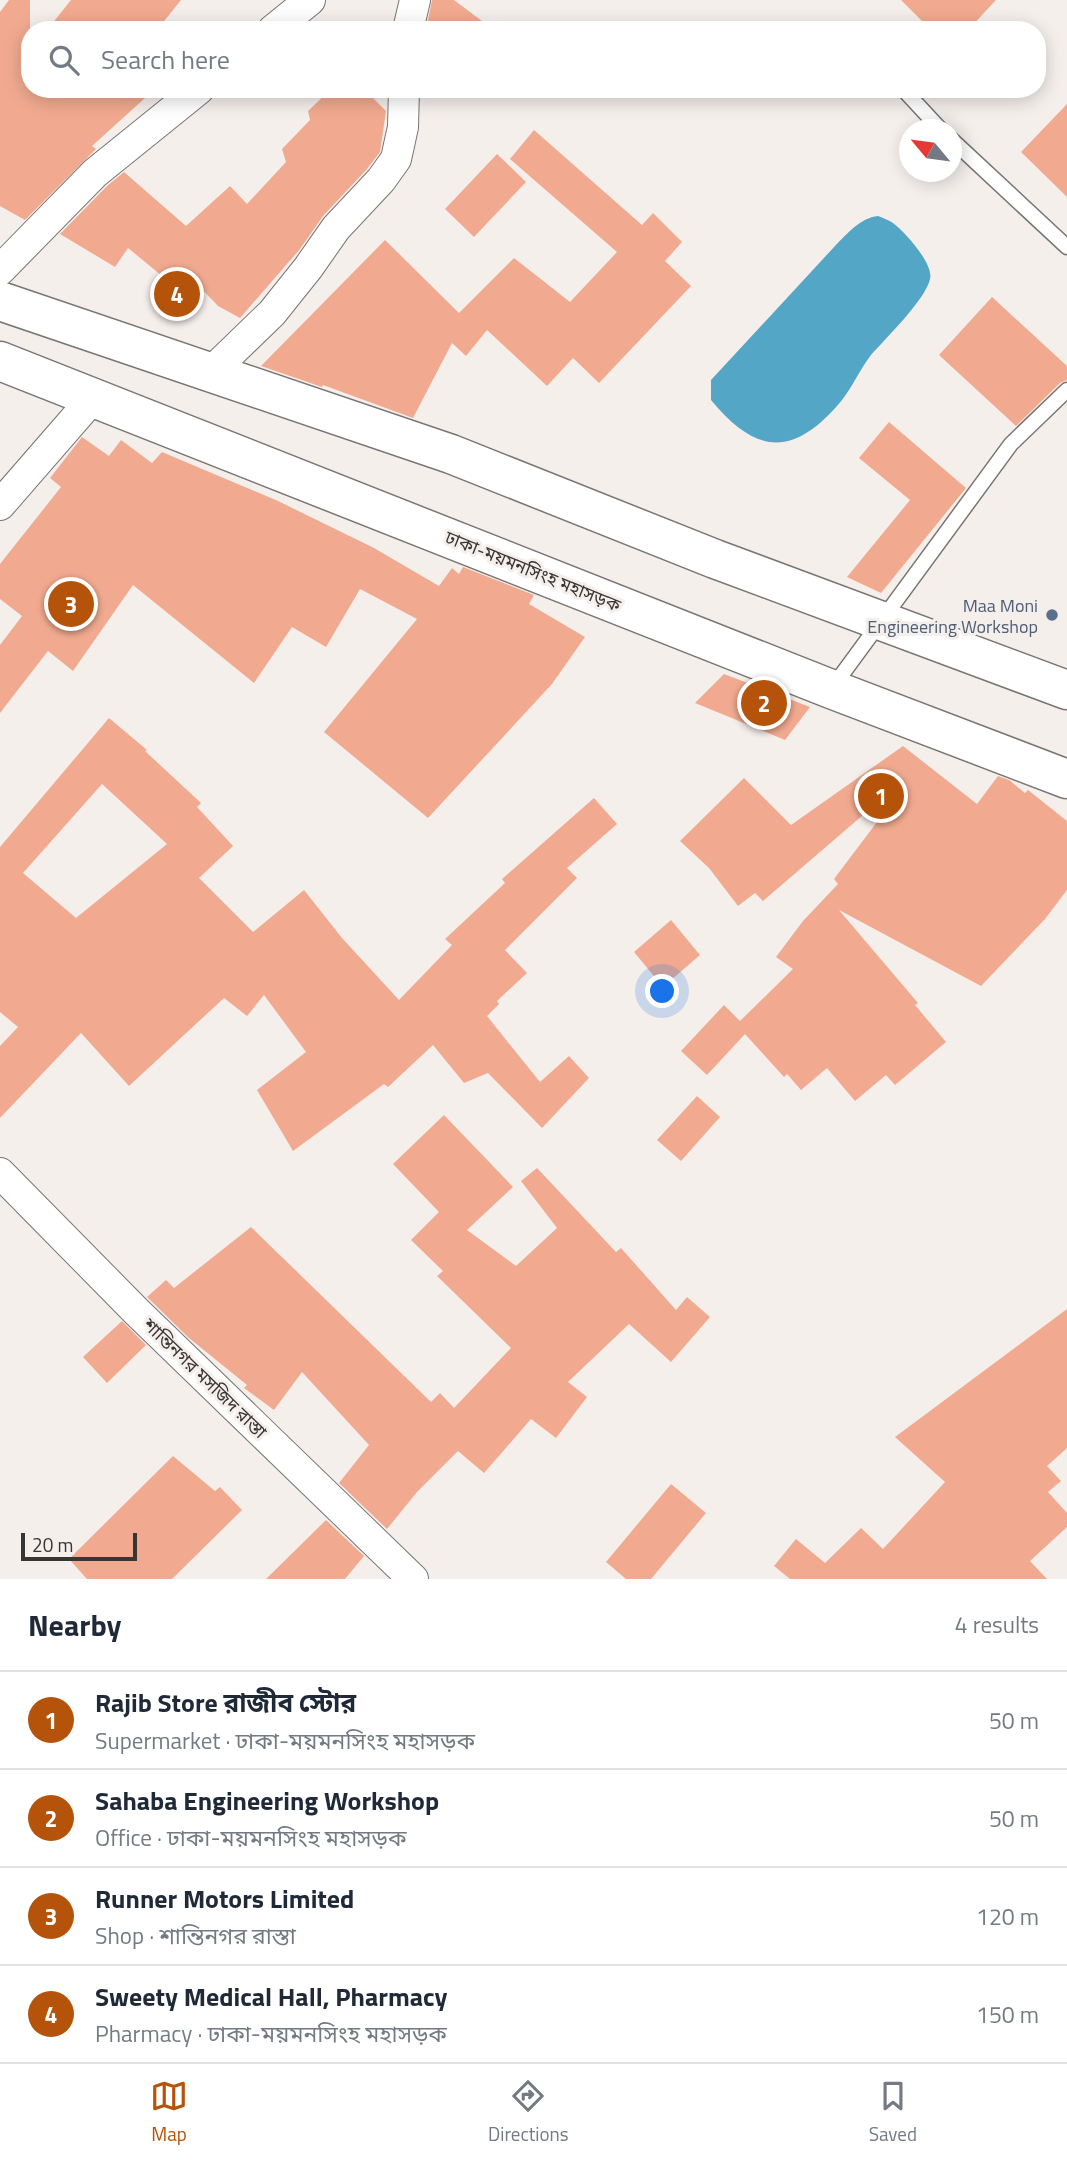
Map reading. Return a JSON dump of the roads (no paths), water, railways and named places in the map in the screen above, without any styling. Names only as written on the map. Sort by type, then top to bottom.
[{"type":"main road","points":[[0,302],[451,454],[715,559],[1067,690]]},
{"type":"main road","name":"ঢাকা-ময়মনসিংহ মহাসড়ক","points":[[0,361],[831,689],[1067,779]]},
{"type":"street","points":[[284,21],[310,0]]},
{"type":"street","points":[[410,21],[415,0]]},
{"type":"street","points":[[0,270],[95,173],[188,98]]},
{"type":"street","points":[[211,372],[272,313],[336,228],[381,180],[396,159],[403,127],[404,98]]},
{"type":"street","points":[[0,505],[93,398]]},
{"type":"street","name":"শান্তিনগর মসজিদ রাস্তা","points":[[0,1173],[136,1312],[413,1579]]},
{"type":"lane","points":[[911,98],[931,119]]},
{"type":"lane","points":[[962,149],[1067,247]]},
{"type":"lane","points":[[831,689],[1011,444],[1067,390]]},
{"type":"water","points":[[878,216],[904,233],[928,265],[930,279],[921,297],[871,355],[842,400],[825,419],[808,432],[792,440],[776,442],[760,440],[744,432],[711,400],[711,380],[844,237],[860,223]]},
{"type":"place","name":"Sweety Medical Hall, Pharmacy","points":[[177,294]]},
{"type":"place","name":"Runner Motors Limited","points":[[71,604]]},
{"type":"place","name":"Maa Moni Engineering Workshop","points":[[1052,615]]},
{"type":"place","name":"Sahaba Engineering Workshop","points":[[764,703]]},
{"type":"place","name":"Rajib Store রাজীব স্টোর","points":[[881,796]]}]
